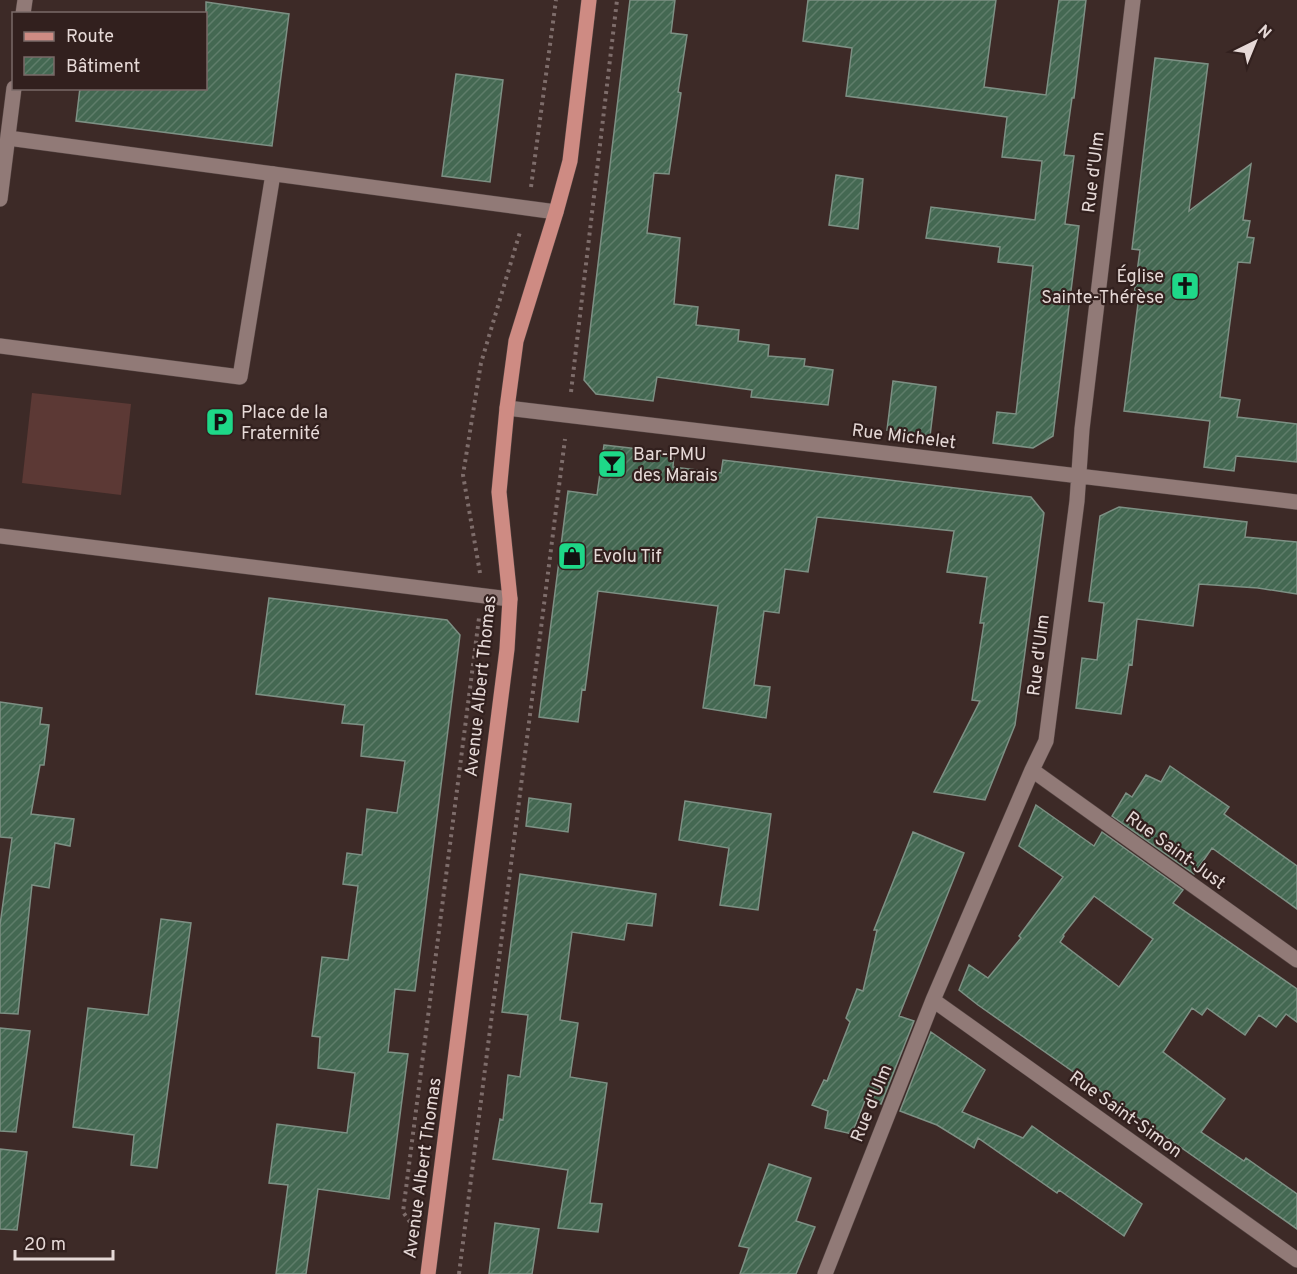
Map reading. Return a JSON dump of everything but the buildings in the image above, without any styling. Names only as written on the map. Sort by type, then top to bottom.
[{"type":"main road","name":"Avenue Albert Thomas","points":[[428,1274],[506,661],[510,599],[500,492],[507,408],[516,341],[570,161],[589,0]]},
{"type":"street","name":"Rue d'Ulm","points":[[825,1274],[933,1000],[1046,741],[1077,501],[1078,475],[1132,0]]},
{"type":"street","points":[[0,199],[3,155],[8,138],[14,90]]},
{"type":"street","points":[[8,138],[556,212]]},
{"type":"street","points":[[0,346],[240,377],[273,174]]},
{"type":"street","name":"Rue Michelet","points":[[507,408],[1297,502]]},
{"type":"street","points":[[0,536],[510,599]]},
{"type":"street","name":"Rue Saint-Just","points":[[1032,770],[1297,960]]},
{"type":"street","name":"Rue Saint-Simon","points":[[933,1000],[1297,1260]]},
{"type":"path","points":[[431,1251],[403,1212],[474,649],[484,595],[463,475],[481,363],[528,208],[556,0]]},
{"type":"path","points":[[459,1274],[568,416],[617,0]]},
{"type":"shaded area","points":[[32,393],[131,404],[121,495],[22,483]]},
{"type":"place","name":"Église Sainte-Thérèse","points":[[1185,286]]},
{"type":"place","name":"Place de la Fraternité","points":[[220,422]]},
{"type":"place","name":"Bar-PMU des Marais","points":[[612,464]]},
{"type":"place","name":"Evolu Tif","points":[[572,556]]}]
